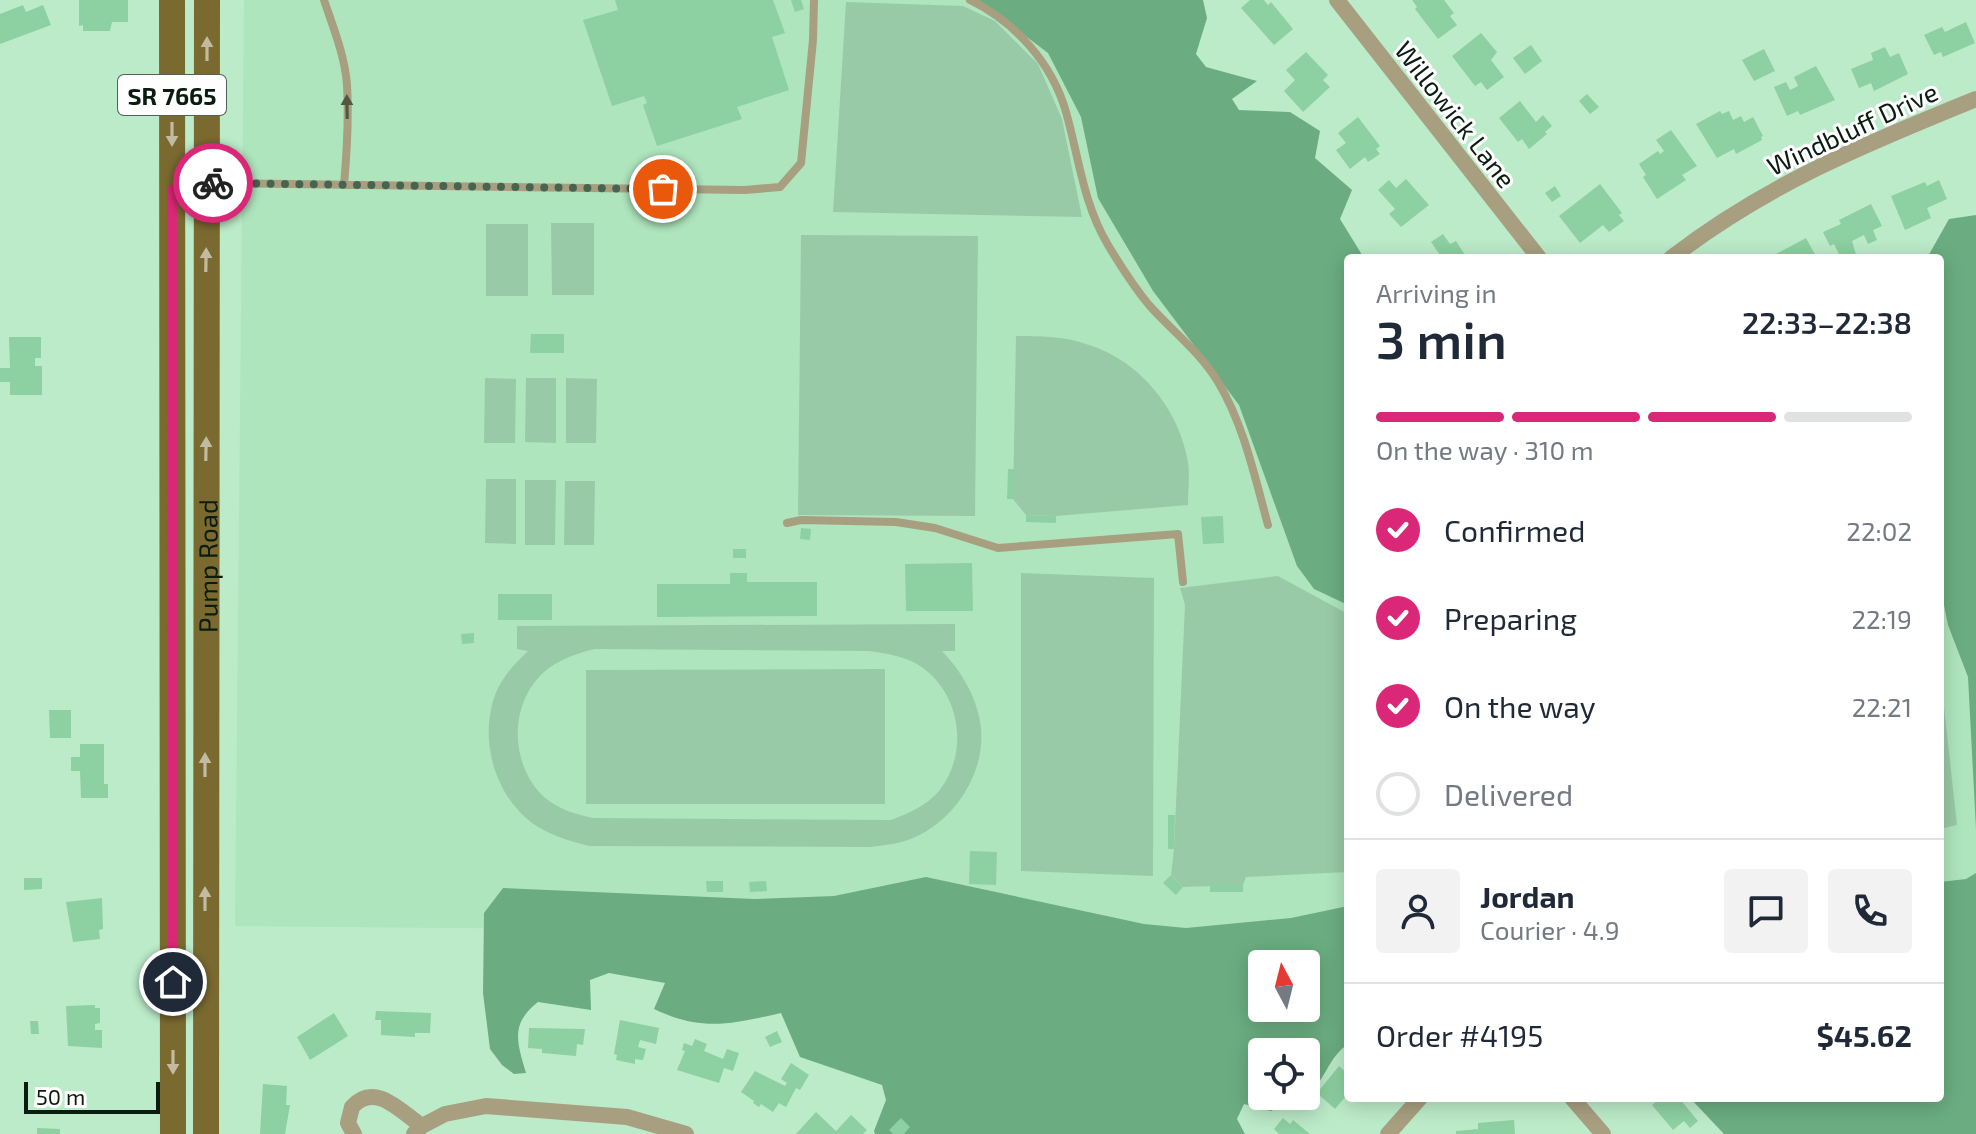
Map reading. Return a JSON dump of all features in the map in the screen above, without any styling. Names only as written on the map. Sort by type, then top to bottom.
[{"type":"main road","name":"Pump Road","points":[[172,0],[173,1134]]},
{"type":"main road","name":"Pump Road","points":[[206,1134],[207,0]]},
{"type":"street","name":"Willowick Lane","points":[[1337,0],[1536,254]]},
{"type":"street","name":"Windbluff Drive","points":[[1676,254],[1720,222],[1804,172],[1976,99]]},
{"type":"street","points":[[354,1134],[348,1123],[352,1107],[365,1097],[381,1097],[418,1130],[445,1114],[486,1106],[627,1117],[686,1134]]},
{"type":"street","points":[[1388,1134],[1416,1102]]},
{"type":"street","points":[[1575,1102],[1603,1134]]},
{"type":"lane","points":[[324,0],[347,82],[348,137],[344,185]]},
{"type":"lane","points":[[172,190],[207,183],[745,190],[780,187],[801,163],[814,37],[814,0]]},
{"type":"lane","points":[[970,0],[985,7],[1015,30],[1035,51],[1055,83],[1066,110],[1088,204],[1096,224],[1136,288],[1218,382],[1242,435],[1268,525]]},
{"type":"lane","points":[[787,523],[801,520],[896,522],[935,528],[998,548],[1178,534],[1183,582]]},
{"type":"shaded area","points":[[244,0],[1147,0],[1344,266],[1344,936],[235,926]]},
{"type":"shaded area","points":[[978,0],[1203,0],[1207,18],[1196,54],[1206,67],[1257,81],[1232,99],[1239,110],[1290,112],[1320,131],[1315,158],[1352,190],[1340,219],[1362,254],[1344,254],[1344,603],[1314,589],[1297,566],[1239,405],[1153,291],[1098,198],[1081,117],[1048,53]]},
{"type":"shaded area","points":[[846,2],[963,6],[995,21],[1038,64],[1062,119],[1082,217],[833,212]]},
{"type":"shaded area","points":[[1976,215],[1976,829],[1968,677],[1948,625],[1944,605],[1944,254],[1929,254],[1949,219]]},
{"type":"shaded area","points":[[551,223],[594,223],[594,295],[552,295]]},
{"type":"shaded area","points":[[486,224],[528,224],[528,296],[486,296]]},
{"type":"shaded area","points":[[801,235],[978,236],[975,516],[798,515]]},
{"type":"shaded area","points":[[1016,336],[1053,337],[1080,342],[1108,352],[1140,375],[1166,406],[1183,442],[1189,467],[1188,505],[1056,516],[1026,515],[1013,499]]},
{"type":"shaded area","points":[[485,378],[516,379],[515,443],[484,443]]},
{"type":"shaded area","points":[[526,378],[556,378],[556,443],[525,442]]},
{"type":"shaded area","points":[[566,378],[597,379],[596,443],[566,443]]},
{"type":"shaded area","points":[[1976,443],[1976,941],[1944,941],[1944,446]]},
{"type":"shaded area","points":[[486,479],[516,479],[516,544],[485,543]]},
{"type":"shaded area","points":[[525,480],[556,480],[555,545],[525,545]]},
{"type":"shaded area","points":[[565,481],[595,481],[594,545],[564,545]]},
{"type":"shaded area","points":[[1021,573],[1154,578],[1153,876],[1021,871]]},
{"type":"shaded area","points":[[1278,576],[1344,612],[1344,872],[1246,877],[1243,885],[1183,887],[1171,875],[1185,605],[1180,588]]},
{"type":"shaded area","points":[[955,624],[955,651],[942,651],[961,675],[975,701],[980,721],[979,758],[965,793],[940,822],[925,832],[899,842],[871,847],[589,846],[574,842],[539,827],[519,811],[508,797],[493,765],[489,729],[495,695],[509,671],[528,651],[517,649],[517,626]],"holes":[[[595,649],[869,651],[904,658],[923,668],[946,694],[956,726],[954,760],[939,791],[923,805],[891,820],[593,818],[548,801],[532,782],[524,766],[518,730],[526,696],[549,668],[577,654]]]},
{"type":"shaded area","points":[[885,669],[885,804],[586,804],[586,670]]},
{"type":"shaded area","points":[[1944,707],[1957,825],[1944,828]]},
{"type":"shaded area","points":[[1976,873],[1976,1134],[1724,1134],[1694,1102],[1944,1102],[1944,882],[1966,879]]},
{"type":"shaded area","points":[[926,877],[1144,924],[1186,928],[1291,918],[1344,907],[1344,1047],[1320,1080],[1320,1038],[1248,1038],[1248,1105],[1244,1104],[1237,1119],[1245,1134],[875,1134],[886,1100],[882,1085],[800,1057],[781,1013],[732,1023],[687,1021],[654,1009],[665,983],[609,973],[590,980],[591,1010],[538,1002],[529,1010],[518,1034],[526,1073],[514,1074],[502,1065],[490,1049],[483,993],[484,913],[503,888],[754,899],[834,896]]},
{"type":"building","points":[[79,0],[128,0],[128,22],[112,22],[110,31],[83,31],[83,25],[79,26]]},
{"type":"building","points":[[615,0],[773,0],[785,33],[772,37],[789,90],[737,107],[742,119],[657,146],[643,105],[647,103],[644,96],[612,106],[583,20],[618,10]]},
{"type":"building","points":[[791,0],[801,0],[804,9],[795,12]]},
{"type":"building","points":[[1250,0],[1264,0],[1268,5],[1271,2],[1293,29],[1274,45],[1241,8]]},
{"type":"building","points":[[1412,0],[1444,0],[1454,13],[1450,16],[1457,25],[1438,39],[1415,9],[1417,7]]},
{"type":"building","points":[[23,5],[26,12],[43,5],[51,25],[0,44],[0,14]]},
{"type":"building","points":[[1966,22],[1975,43],[1943,57],[1941,52],[1934,55],[1924,35],[1942,27],[1945,32]]},
{"type":"building","points":[[1481,33],[1497,52],[1491,60],[1504,77],[1487,90],[1481,82],[1475,86],[1452,56]]},
{"type":"building","points":[[1531,45],[1542,61],[1525,74],[1513,58]]},
{"type":"building","points":[[1885,47],[1890,57],[1899,53],[1908,74],[1874,91],[1871,83],[1859,88],[1851,69],[1873,60],[1871,53]]},
{"type":"building","points":[[1764,49],[1775,71],[1754,81],[1742,60]]},
{"type":"building","points":[[1306,52],[1328,75],[1323,80],[1330,87],[1303,112],[1284,91],[1295,80],[1286,70]]},
{"type":"building","points":[[1816,66],[1835,100],[1800,115],[1798,111],[1787,116],[1774,87],[1786,82],[1790,90],[1798,86],[1794,77]]},
{"type":"building","points":[[1587,94],[1599,107],[1590,114],[1579,101]]},
{"type":"building","points":[[1520,101],[1536,122],[1543,115],[1552,126],[1529,149],[1522,139],[1518,142],[1499,118]]},
{"type":"building","points":[[1720,111],[1722,114],[1729,111],[1733,120],[1741,116],[1744,122],[1753,117],[1762,140],[1736,154],[1734,149],[1717,158],[1696,124]]},
{"type":"building","points":[[1358,117],[1380,146],[1376,149],[1380,154],[1368,162],[1365,157],[1350,169],[1336,150],[1346,143],[1338,133]]},
{"type":"building","points":[[1671,130],[1697,166],[1682,175],[1686,180],[1657,199],[1639,164],[1658,151],[1660,154],[1664,151],[1656,140]]},
{"type":"building","points":[[1406,179],[1429,205],[1401,227],[1389,214],[1395,209],[1378,190],[1389,180],[1396,188]]},
{"type":"building","points":[[1939,180],[1947,199],[1927,208],[1931,218],[1905,230],[1891,196],[1925,182],[1927,186]]},
{"type":"building","points":[[1600,184],[1622,213],[1619,215],[1624,221],[1609,232],[1603,225],[1580,243],[1559,216]]},
{"type":"building","points":[[1555,186],[1561,196],[1552,202],[1545,193]]},
{"type":"building","points":[[1871,204],[1882,226],[1873,230],[1877,240],[1868,244],[1864,235],[1852,241],[1856,254],[1839,254],[1834,244],[1830,246],[1823,232],[1841,224],[1839,220]]},
{"type":"building","points":[[1443,234],[1450,244],[1456,241],[1464,254],[1439,254],[1431,242]]},
{"type":"building","points":[[1806,238],[1815,254],[1776,254]]},
{"type":"building","points":[[531,334],[564,334],[564,353],[530,353]]},
{"type":"building","points":[[9,337],[41,337],[41,358],[35,358],[35,366],[42,366],[42,395],[10,395],[10,382],[0,382],[0,368],[10,368]]},
{"type":"building","points":[[1008,469],[1015,469],[1013,499],[1007,499]]},
{"type":"building","points":[[1026,515],[1056,516],[1056,523],[1026,522]]},
{"type":"building","points":[[1223,516],[1224,543],[1203,544],[1201,517]]},
{"type":"building","points":[[801,528],[811,529],[810,540],[800,539]]},
{"type":"building","points":[[733,549],[746,549],[746,558],[733,558]]},
{"type":"building","points":[[972,563],[973,611],[906,611],[905,564]]},
{"type":"building","points":[[730,573],[747,573],[747,582],[817,582],[817,616],[657,617],[657,584],[730,584]]},
{"type":"building","points":[[498,594],[552,594],[552,620],[498,620]]},
{"type":"building","points":[[474,633],[474,643],[462,644],[461,634]]},
{"type":"building","points":[[49,710],[71,710],[71,738],[50,738]]},
{"type":"building","points":[[80,744],[104,744],[104,784],[108,784],[108,798],[81,798],[80,771],[71,771],[71,757],[80,757]]},
{"type":"building","points":[[1168,815],[1175,815],[1174,849],[1168,849]]},
{"type":"building","points":[[970,851],[997,852],[996,885],[969,884]]},
{"type":"building","points":[[1171,875],[1183,887],[1176,895],[1163,883]]},
{"type":"building","points":[[24,878],[42,878],[42,889],[24,890]]},
{"type":"building","points":[[706,881],[723,881],[723,892],[707,892]]},
{"type":"building","points":[[766,881],[767,891],[750,892],[749,882]]},
{"type":"building","points":[[1210,885],[1243,885],[1243,892],[1210,892]]},
{"type":"building","points":[[102,898],[103,929],[99,930],[100,939],[73,942],[66,902]]},
{"type":"building","points":[[95,1005],[95,1008],[100,1008],[100,1023],[95,1024],[95,1030],[102,1030],[102,1048],[68,1046],[66,1006]]},
{"type":"building","points":[[376,1011],[431,1013],[430,1033],[415,1033],[415,1037],[381,1035],[381,1020],[375,1020]]},
{"type":"building","points":[[334,1013],[348,1036],[310,1060],[297,1037]]},
{"type":"building","points":[[620,1020],[659,1028],[656,1044],[640,1040],[638,1047],[646,1049],[643,1060],[635,1059],[635,1064],[616,1060],[617,1055],[614,1054]]},
{"type":"building","points":[[30,1021],[38,1021],[39,1034],[31,1034]]},
{"type":"building","points":[[529,1028],[585,1029],[583,1045],[577,1044],[576,1056],[542,1053],[542,1049],[528,1048]]},
{"type":"building","points":[[777,1031],[782,1042],[770,1047],[765,1037]]},
{"type":"building","points":[[695,1039],[707,1044],[704,1051],[723,1059],[727,1049],[739,1053],[733,1071],[724,1068],[719,1083],[677,1070],[685,1051],[682,1050],[684,1043],[692,1046]]},
{"type":"building","points":[[791,1063],[809,1075],[800,1090],[796,1088],[786,1107],[779,1103],[773,1112],[761,1104],[759,1107],[741,1092],[755,1071],[785,1086],[787,1083],[781,1079]]},
{"type":"building","points":[[1339,1066],[1344,1070],[1344,1098],[1335,1109],[1320,1096],[1320,1089]]},
{"type":"building","points":[[263,1084],[287,1086],[286,1105],[290,1105],[285,1134],[260,1134]]},
{"type":"building","points":[[1656,1102],[1682,1102],[1698,1121],[1690,1128],[1684,1121],[1673,1130],[1652,1105]]},
{"type":"building","points":[[816,1112],[836,1131],[851,1115],[867,1130],[863,1134],[796,1134]]},
{"type":"building","points":[[901,1118],[910,1127],[904,1134],[893,1134],[889,1130]]},
{"type":"building","points":[[1283,1118],[1290,1124],[1293,1120],[1310,1134],[1279,1134],[1274,1129]]},
{"type":"building","points":[[1514,1120],[1515,1134],[1456,1134],[1456,1131],[1478,1129],[1478,1123]]},
{"type":"building","points":[[37,1128],[60,1129],[60,1134],[37,1134]]},
{"type":"way so far","points":[[213,183],[663,189]]},
{"type":"route","points":[[173,982],[172,190],[213,183]]}]
